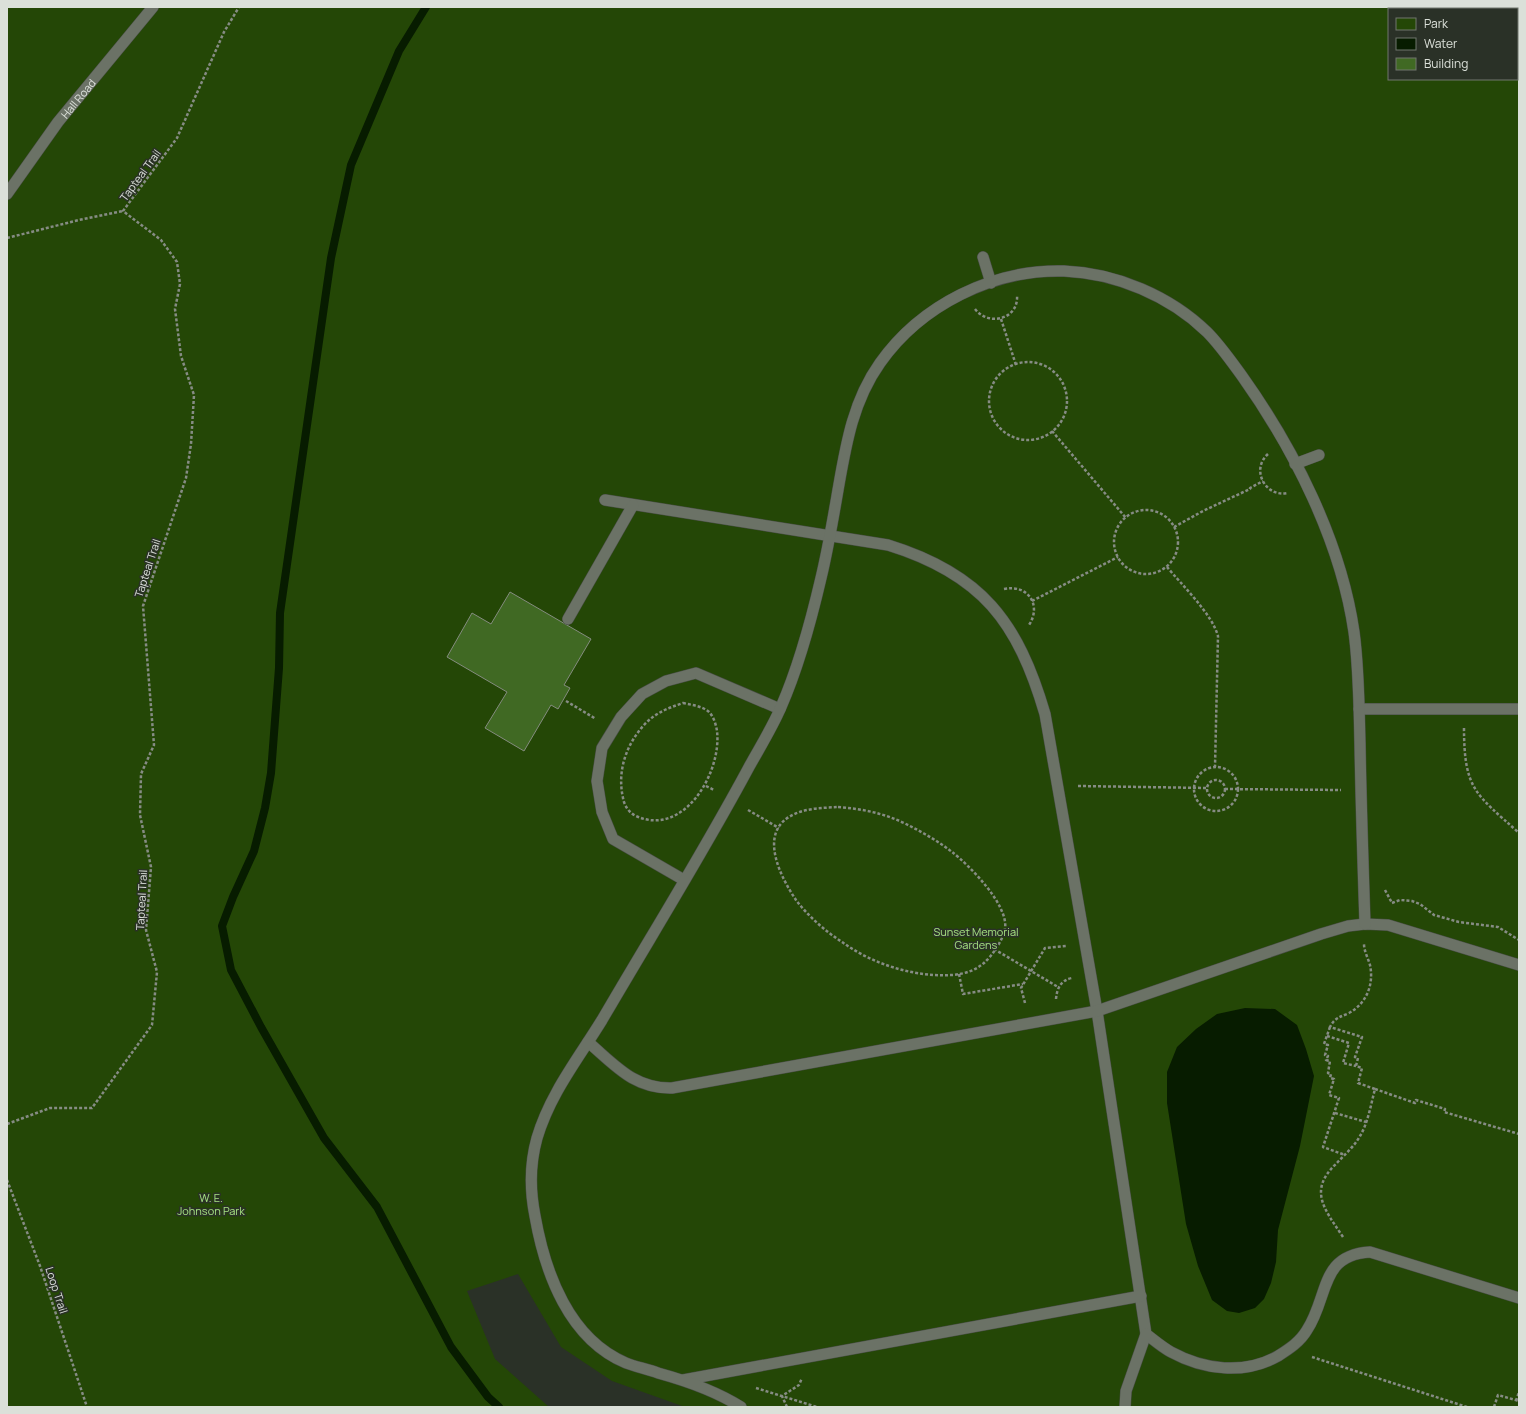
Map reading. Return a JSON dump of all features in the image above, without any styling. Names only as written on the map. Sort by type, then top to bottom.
[{"type":"lane","name":"Hall Road","points":[[7,194],[58,122],[153,7]]},
{"type":"lane","points":[[982,256],[991,283]]},
{"type":"lane","points":[[741,1407],[725,1397],[682,1380],[628,1364],[600,1350],[580,1329],[564,1305],[544,1253],[536,1223],[532,1197],[532,1168],[536,1141],[556,1092],[588,1042],[732,800],[780,709],[796,667],[811,615],[830,535],[845,444],[852,418],[865,388],[880,362],[919,320],[936,307],[967,292],[991,283],[1015,277],[1036,273],[1057,272],[1088,274],[1141,289],[1170,303],[1211,335],[1248,384],[1284,442],[1321,517],[1343,582],[1354,628],[1359,709],[1365,924]]},
{"type":"lane","points":[[1295,464],[1319,455]]},
{"type":"lane","points":[[605,500],[888,545],[919,555],[949,570],[973,587],[1002,618],[1024,654],[1035,679],[1045,714],[1097,1011],[1141,1296],[1146,1334],[1126,1391],[1125,1407]]},
{"type":"lane","points":[[568,620],[633,505]]},
{"type":"lane","points":[[684,880],[613,839],[602,812],[597,781],[602,748],[621,717],[642,694],[666,681],[696,673],[780,709]]},
{"type":"lane","points":[[1359,709],[1519,709]]},
{"type":"lane","points":[[588,1042],[630,1078],[657,1088],[672,1088],[1097,1011],[1320,934],[1348,926],[1365,924],[1388,925],[1519,965]]},
{"type":"lane","points":[[1146,1334],[1170,1351],[1194,1362],[1219,1368],[1245,1368],[1266,1363],[1288,1350],[1300,1340],[1308,1330],[1334,1267],[1343,1258],[1356,1253],[1370,1252],[1519,1298]]},
{"type":"lane","points":[[682,1380],[1141,1296]]},
{"type":"path","name":"Tapteal Trail","points":[[7,1124],[50,1108],[92,1108],[152,1025],[157,972],[146,930],[151,867],[140,815],[141,774],[154,744],[143,606],[186,478],[191,444],[194,395],[180,356],[175,309],[180,284],[177,262],[161,240],[123,211],[177,138],[224,32],[239,7]]},
{"type":"path","points":[[7,238],[79,220],[123,211]]},
{"type":"path","points":[[967,292],[973,306],[983,317],[992,320],[1001,319],[1010,314],[1015,308],[1018,299],[1015,277]]},
{"type":"path","points":[[1001,319],[1016,365]]},
{"type":"path","points":[[1026,362],[1038,364],[1049,369],[1058,377],[1065,388],[1067,400],[1065,413],[1059,424],[1052,431],[1038,439],[1026,440],[1013,437],[1002,430],[994,420],[989,408],[989,394],[994,382],[1002,372],[1016,365],[1026,362]]},
{"type":"path","points":[[1052,431],[1126,518]]},
{"type":"path","points":[[1284,442],[1265,457],[1261,466],[1260,476],[1264,485],[1274,492],[1284,494],[1306,486]]},
{"type":"path","points":[[1174,527],[1204,512],[1203,511],[1245,492],[1263,481]]},
{"type":"path","points":[[1143,510],[1152,511],[1161,514],[1174,527],[1178,537],[1178,548],[1174,558],[1167,567],[1149,574],[1140,573],[1131,570],[1118,557],[1115,547],[1115,536],[1119,526],[1126,518],[1143,510]]},
{"type":"path","points":[[1032,601],[1118,557]]},
{"type":"path","points":[[1167,567],[1210,618],[1216,628],[1218,636],[1215,767]]},
{"type":"path","points":[[683,704],[696,705],[709,712],[716,723],[718,750],[713,769],[706,786],[695,799],[674,816],[660,821],[644,820],[632,814],[624,803],[620,774],[623,761],[635,736],[644,724],[655,715],[668,708],[683,704]]},
{"type":"path","points":[[1464,709],[1464,760],[1473,786],[1493,812],[1519,833]]},
{"type":"path","points":[[1215,767],[1225,769],[1231,773],[1235,779],[1237,794],[1230,805],[1217,810],[1210,810],[1198,802],[1194,788],[1198,775],[1204,770],[1215,767]]},
{"type":"path","points":[[1215,779],[1223,783],[1225,789],[1221,796],[1216,798],[1211,796],[1207,788],[1209,783],[1215,779]]},
{"type":"path","points":[[1057,786],[1207,788]]},
{"type":"path","points":[[1225,789],[1361,790]]},
{"type":"path","points":[[816,808],[862,809],[906,824],[932,838],[952,852],[972,870],[999,905],[1004,918],[1005,928],[1002,938],[994,949],[985,962],[975,970],[959,974],[921,974],[897,969],[859,953],[826,930],[797,900],[780,869],[775,852],[774,840],[777,830],[782,822],[800,812],[816,808]]},
{"type":"path","points":[[1392,903],[1400,900],[1412,901],[1420,904],[1434,915],[1459,922],[1498,927],[1519,940]]},
{"type":"path","points":[[1345,1155],[1323,1147],[1339,1098],[1329,1095],[1334,1079],[1330,1078],[1331,1074],[1328,1074],[1330,1061],[1326,1060],[1328,1056],[1325,1055],[1328,1045],[1324,1044],[1333,1021],[1339,1016],[1358,1007],[1365,998],[1370,987],[1370,964],[1363,946],[1365,924]]},
{"type":"path","points":[[1029,1023],[1021,988],[1045,948],[1084,943]]},
{"type":"path","points":[[994,949],[1058,987]]},
{"type":"path","points":[[959,974],[963,994],[1023,984]]},
{"type":"path","points":[[1059,1018],[1056,1000],[1058,987],[1066,979],[1090,974]]},
{"type":"path","points":[[1330,1027],[1362,1037],[1355,1057],[1358,1058],[1356,1066]]},
{"type":"path","points":[[1327,1036],[1349,1043],[1343,1063],[1362,1068],[1358,1083],[1415,1103],[1416,1100],[1444,1109],[1444,1112],[1519,1134]]},
{"type":"path","points":[[1356,1253],[1331,1222],[1321,1200],[1321,1188],[1325,1176],[1361,1136],[1376,1089]]},
{"type":"path","points":[[1335,1113],[1366,1122]]},
{"type":"path","name":"Loop Trail","points":[[7,1180],[40,1266],[87,1407]]},
{"type":"path","points":[[1288,1350],[1468,1407]]},
{"type":"path","points":[[754,1387],[817,1407]]},
{"type":"path","points":[[1494,1407],[1498,1395],[1518,1401],[1519,1392]]},
{"type":"path","points":[[782,1396],[787,1407]]},
{"type":"green space","points":[[7,7],[1519,7],[1519,1407],[685,1407],[612,1381],[561,1347],[518,1274],[467,1291],[495,1359],[549,1407],[7,1407]]},
{"type":"water","points":[[1245,1008],[1275,1009],[1297,1025],[1314,1076],[1300,1146],[1278,1230],[1276,1262],[1271,1283],[1264,1299],[1255,1308],[1239,1313],[1227,1311],[1212,1300],[1198,1266],[1186,1224],[1167,1103],[1167,1072],[1177,1047],[1196,1029],[1217,1014]]},
{"type":"building","points":[[510,592],[591,639],[564,685],[570,688],[558,709],[551,705],[524,751],[485,728],[507,692],[447,657],[472,613],[491,624]]},
{"type":"waterway","points":[[426,7],[399,51],[351,165],[331,258],[280,613],[279,668],[271,773],[265,808],[254,851],[233,897],[222,926],[231,970],[261,1027],[324,1138],[377,1207],[451,1347],[488,1397],[499,1407]]},
{"type":"park label","name":"Sunset Memorial Gardens","points":[[976,937]]},
{"type":"park label","name":"W. E. Johnson Park","points":[[211,1203]]}]
